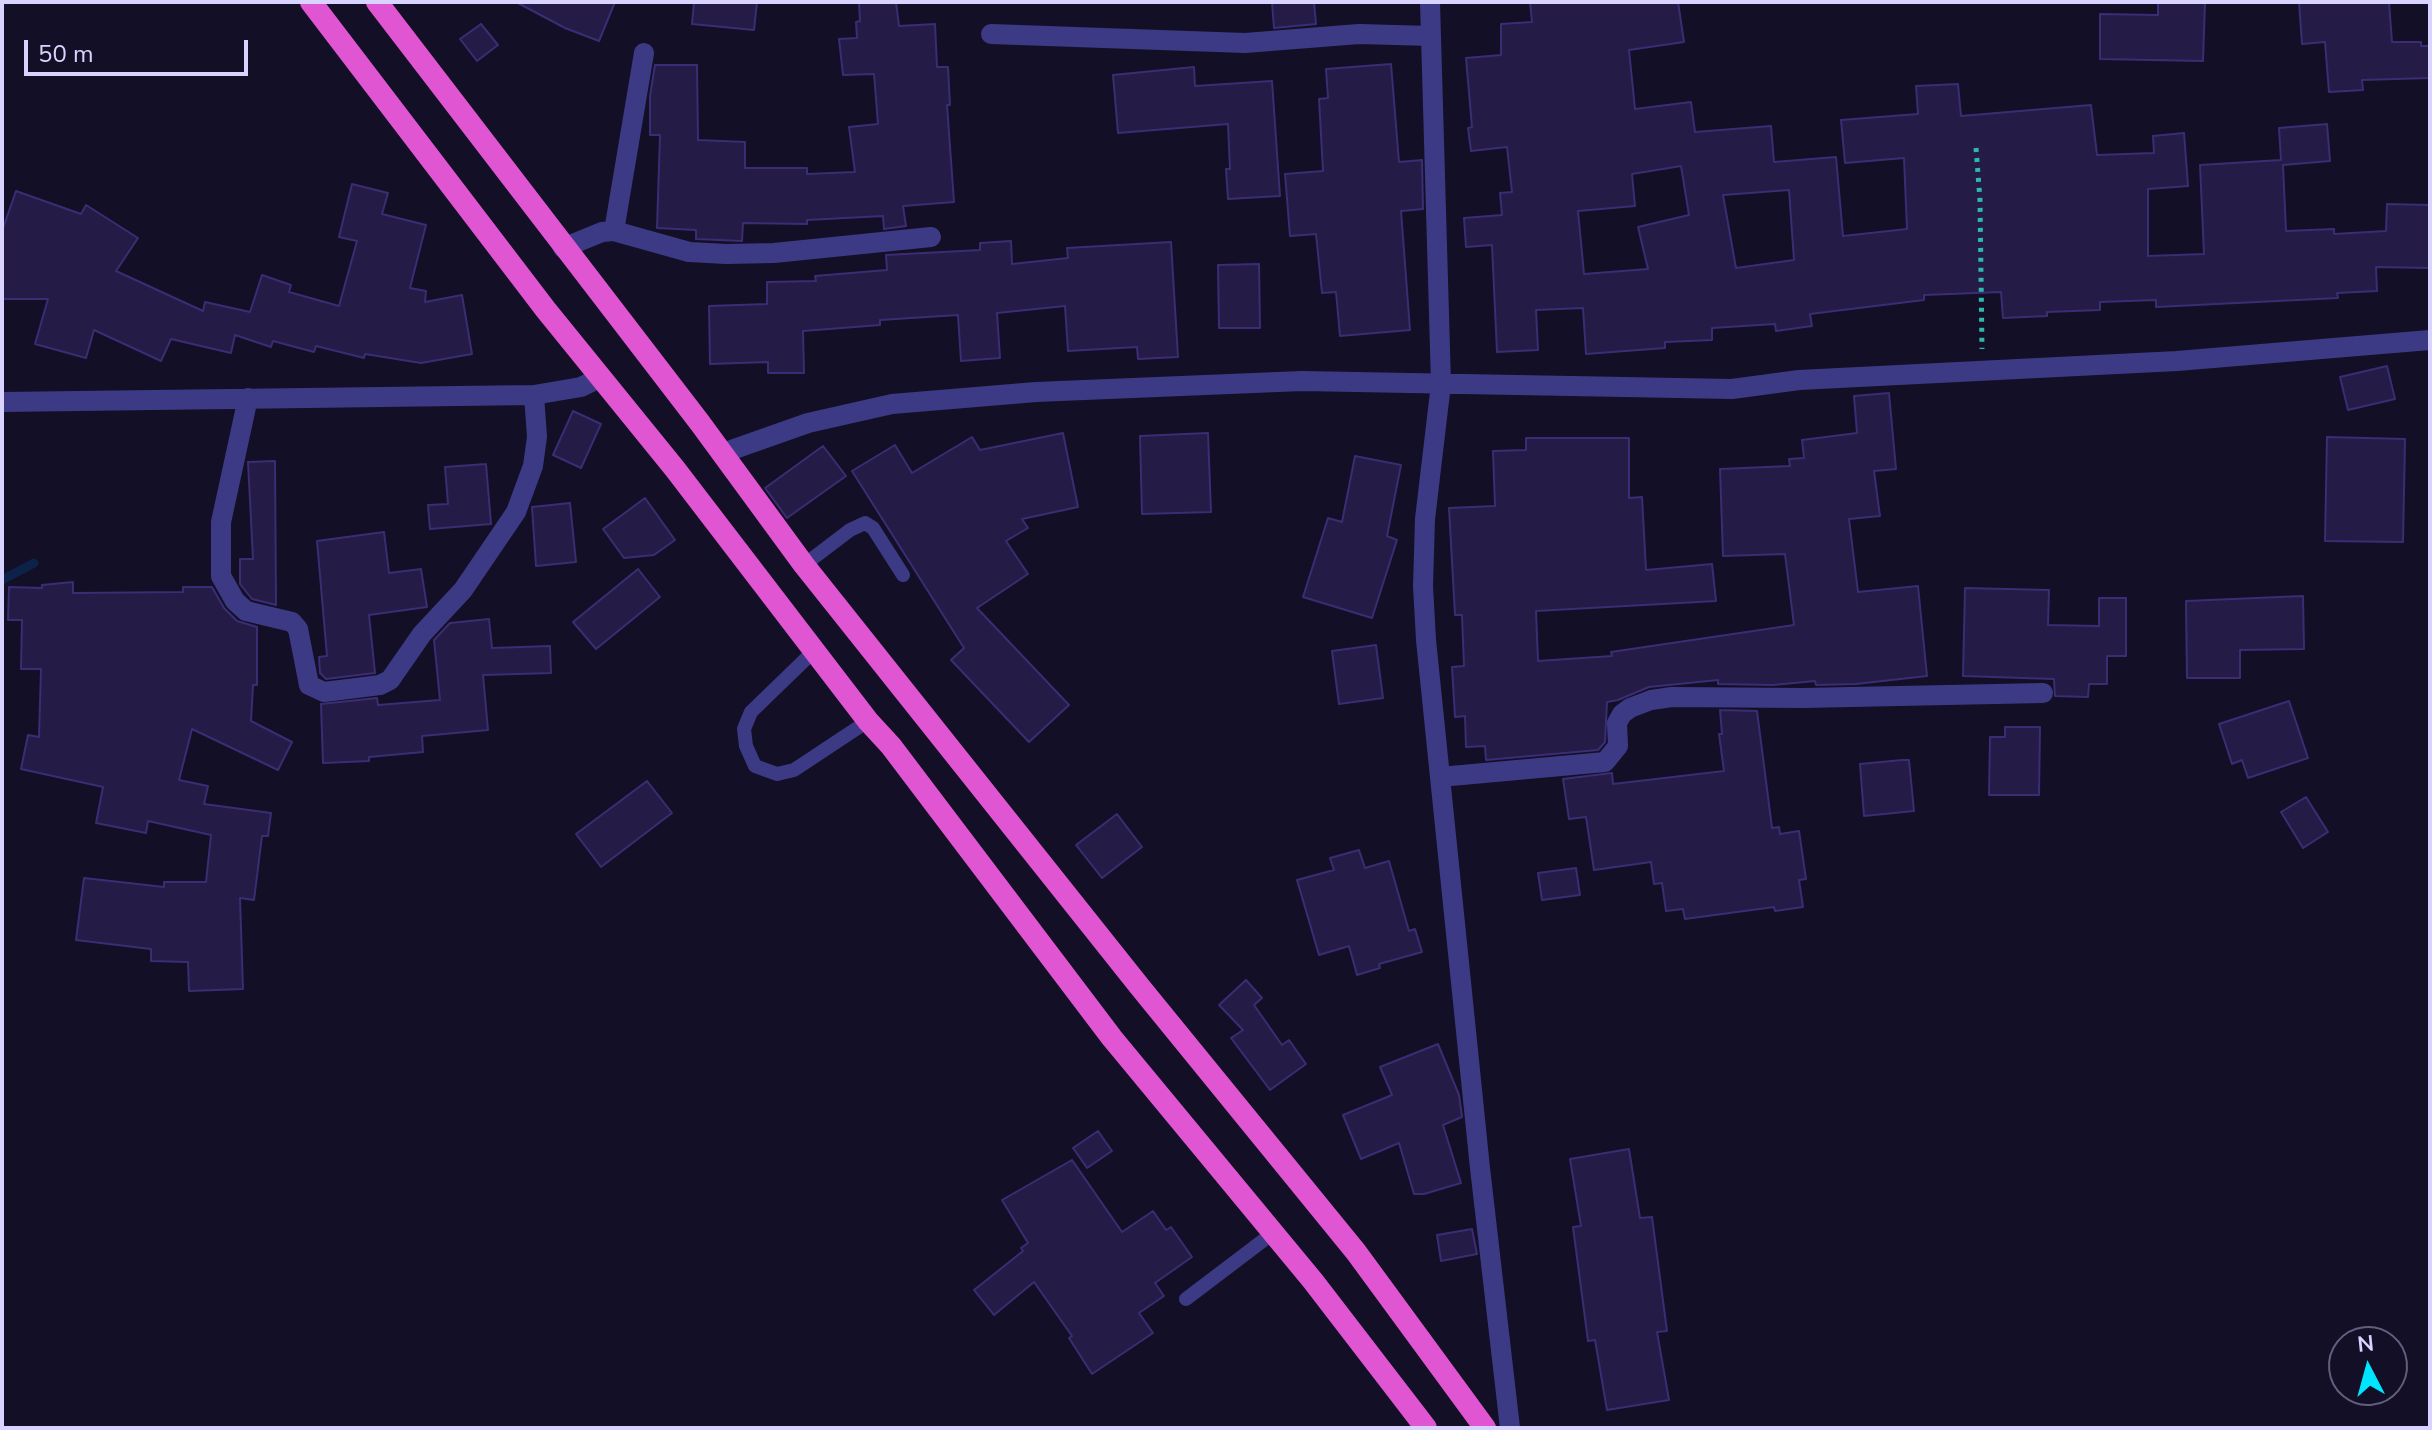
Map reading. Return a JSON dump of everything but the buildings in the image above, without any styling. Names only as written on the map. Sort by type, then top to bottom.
[{"type":"highway","points":[[311,2],[546,310],[868,721],[891,746],[1112,1038],[1273,1233],[1426,1428]]},
{"type":"highway","points":[[377,2],[723,453],[804,565],[1130,975],[1356,1252],[1485,1428]]},
{"type":"street","points":[[1430,2],[1441,384],[1425,519],[1423,586],[1426,640],[1510,1428]]},
{"type":"street","points":[[991,34],[1245,43],[1359,34],[1431,36]]},
{"type":"street","points":[[614,231],[644,53]]},
{"type":"street","points":[[563,248],[602,232],[614,231],[689,252],[726,254],[774,253],[931,237]]},
{"type":"street","points":[[723,453],[808,423],[892,404],[1036,392],[1302,381],[1732,389],[1799,380],[2177,361],[2430,340]]},
{"type":"street","points":[[2,402],[534,395],[581,387],[601,377]]},
{"type":"street","points":[[248,398],[221,522],[221,576],[235,601],[246,611],[292,622],[298,629],[309,685],[324,692],[380,685],[390,680],[422,634],[463,590],[516,512],[533,466],[537,437],[534,395]]},
{"type":"street","points":[[1440,777],[1605,762],[1618,746],[1617,723],[1622,714],[1651,700],[1672,697],[1803,698],[2043,693]]},
{"type":"lane","points":[[804,565],[850,530],[865,523],[873,528],[903,575]]},
{"type":"lane","points":[[815,650],[751,712],[744,729],[746,746],[755,766],[777,774],[794,770],[868,721]]},
{"type":"lane","points":[[1186,1299],[1273,1233]]},
{"type":"path","points":[[1976,148],[1983,304],[1982,370]]},
{"type":"waterway","points":[[2,580],[34,563]]}]
